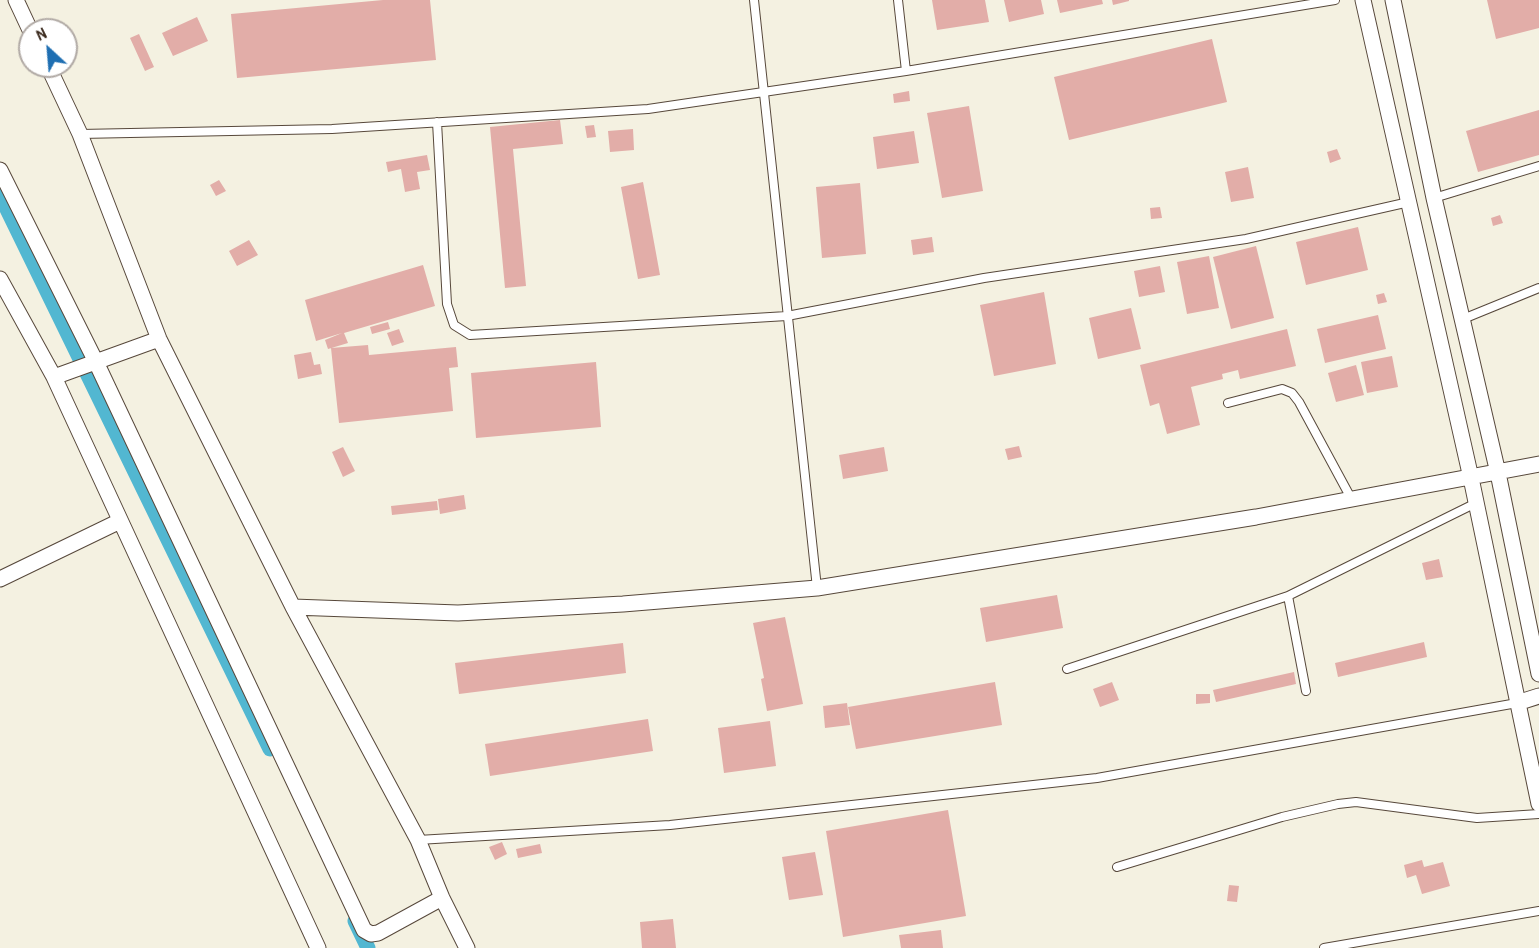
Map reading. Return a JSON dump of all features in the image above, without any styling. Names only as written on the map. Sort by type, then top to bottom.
[{"type":"street","points":[[16,0],[24,18]]},
{"type":"street","points":[[1363,0],[1471,478],[1539,804]]},
{"type":"street","points":[[1392,0],[1434,198],[1498,473],[1539,674]]},
{"type":"street","points":[[54,78],[80,134],[159,339],[293,607],[418,840],[442,898],[467,948]]},
{"type":"street","points":[[0,170],[96,362],[364,930],[371,934],[378,933],[442,898]]},
{"type":"street","points":[[1409,202],[1434,198]]},
{"type":"street","points":[[0,279],[54,377],[318,948]]},
{"type":"street","points":[[54,377],[159,339]]},
{"type":"street","points":[[293,607],[458,613],[623,604],[817,588],[1352,500],[1539,464]]},
{"type":"street","points":[[0,579],[120,521]]},
{"type":"street","points":[[1517,703],[1539,696]]},
{"type":"lane","points":[[754,0],[817,588]]},
{"type":"lane","points":[[898,0],[906,71]]},
{"type":"lane","points":[[80,134],[332,129],[648,109],[763,94],[1335,0]]},
{"type":"lane","points":[[438,122],[447,304],[454,325],[470,335],[787,316],[984,278],[1246,239],[1409,202]]},
{"type":"lane","points":[[1434,198],[1539,166]]},
{"type":"lane","points":[[1463,319],[1539,288]]},
{"type":"lane","points":[[1228,403],[1282,389],[1292,393],[1352,500]]},
{"type":"lane","points":[[1067,669],[1287,596],[1476,503]]},
{"type":"lane","points":[[1287,596],[1306,691]]},
{"type":"lane","points":[[418,840],[670,825],[1097,778],[1517,703]]},
{"type":"lane","points":[[1117,867],[1282,817],[1338,804],[1356,802],[1477,818],[1539,814]]},
{"type":"lane","points":[[1324,948],[1539,911]]},
{"type":"building","points":[[383,0],[430,0],[436,60],[237,78],[231,14]]},
{"type":"building","points":[[932,0],[985,0],[989,22],[937,30]]},
{"type":"building","points":[[1004,0],[1041,0],[1044,14],[1009,22]]},
{"type":"building","points":[[1057,0],[1102,0],[1103,4],[1060,13]]},
{"type":"building","points":[[1112,0],[1129,0],[1129,1],[1113,5]]},
{"type":"building","points":[[1487,0],[1539,0],[1539,28],[1496,39]]},
{"type":"building","points":[[197,17],[208,41],[173,56],[162,33]]},
{"type":"building","points":[[139,34],[154,67],[145,71],[130,38]]},
{"type":"building","points":[[1212,39],[1227,102],[1069,140],[1054,77]]},
{"type":"building","points":[[909,91],[910,101],[894,103],[893,94]]},
{"type":"building","points":[[969,106],[983,191],[942,198],[927,113]]},
{"type":"building","points":[[1539,110],[1539,155],[1478,172],[1466,131]]},
{"type":"building","points":[[560,120],[563,144],[513,149],[526,286],[505,288],[490,127]]},
{"type":"building","points":[[594,125],[596,137],[587,138],[585,126]]},
{"type":"building","points":[[633,129],[634,150],[610,152],[608,131]]},
{"type":"building","points":[[914,131],[919,163],[877,169],[873,137]]},
{"type":"building","points":[[1337,149],[1341,159],[1330,163],[1327,152]]},
{"type":"building","points":[[427,155],[430,170],[417,172],[420,189],[405,192],[401,169],[388,172],[386,162]]},
{"type":"building","points":[[1248,167],[1254,198],[1231,202],[1225,172]]},
{"type":"building","points":[[219,180],[226,191],[216,196],[210,185]]},
{"type":"building","points":[[643,182],[660,275],[638,279],[621,187]]},
{"type":"building","points":[[860,183],[866,254],[822,258],[816,187]]},
{"type":"building","points":[[1160,207],[1162,218],[1151,219],[1150,208]]},
{"type":"building","points":[[1500,215],[1503,223],[1493,226],[1491,218]]},
{"type":"building","points":[[1358,227],[1368,270],[1306,285],[1296,242]]},
{"type":"building","points":[[932,237],[934,252],[913,255],[911,240]]},
{"type":"building","points":[[249,240],[258,255],[237,266],[229,251]]},
{"type":"building","points":[[1256,246],[1274,318],[1231,329],[1213,257]]},
{"type":"building","points":[[1209,256],[1219,308],[1187,314],[1177,262]]},
{"type":"building","points":[[423,265],[435,306],[344,333],[348,343],[328,349],[325,340],[342,333],[316,341],[305,300]]},
{"type":"building","points":[[1160,266],[1165,292],[1139,297],[1134,271]]},
{"type":"building","points":[[1044,292],[1056,364],[994,376],[980,305]]},
{"type":"building","points":[[1384,293],[1387,302],[1378,304],[1376,295]]},
{"type":"building","points":[[1131,308],[1141,349],[1098,359],[1089,318]]},
{"type":"building","points":[[1378,315],[1386,349],[1325,363],[1317,329]]},
{"type":"building","points":[[388,322],[390,329],[372,334],[370,327]]},
{"type":"building","points":[[399,329],[404,342],[392,346],[387,333]]},
{"type":"building","points":[[1287,329],[1296,366],[1240,379],[1238,370],[1222,374],[1223,379],[1191,387],[1200,425],[1167,434],[1159,403],[1150,406],[1140,365]]},
{"type":"building","points":[[368,345],[369,355],[456,347],[458,367],[449,368],[453,411],[339,423],[331,348]]},
{"type":"building","points":[[311,352],[314,365],[320,364],[322,374],[298,379],[294,355]]},
{"type":"building","points":[[1392,356],[1398,387],[1367,393],[1361,362]]},
{"type":"building","points":[[596,362],[601,427],[476,438],[471,373]]},
{"type":"building","points":[[1356,365],[1364,395],[1336,402],[1328,373]]},
{"type":"building","points":[[1019,446],[1022,457],[1008,460],[1005,449]]},
{"type":"building","points":[[343,447],[355,471],[343,477],[332,452]]},
{"type":"building","points":[[884,447],[888,471],[843,479],[839,455]]},
{"type":"building","points":[[464,495],[466,509],[440,514],[438,499]]},
{"type":"building","points":[[437,501],[438,510],[392,515],[391,506]]},
{"type":"building","points":[[1439,559],[1443,577],[1426,580],[1422,563]]},
{"type":"building","points":[[1057,595],[1063,628],[986,642],[980,608]]},
{"type":"building","points":[[785,617],[803,704],[767,711],[761,679],[764,678],[753,623]]},
{"type":"building","points":[[1424,642],[1427,657],[1338,677],[1335,663]]},
{"type":"building","points":[[623,643],[626,673],[459,694],[455,663]]},
{"type":"building","points":[[1294,672],[1296,684],[1216,702],[1213,690]]},
{"type":"building","points":[[995,682],[1002,725],[856,749],[848,707]]},
{"type":"building","points":[[1112,682],[1119,700],[1100,707],[1093,689]]},
{"type":"building","points":[[1196,694],[1210,694],[1210,703],[1196,704]]},
{"type":"building","points":[[847,703],[850,725],[825,728],[823,706]]},
{"type":"building","points":[[648,719],[653,751],[490,776],[485,744]]},
{"type":"building","points":[[770,721],[776,766],[724,773],[718,728]]},
{"type":"building","points":[[948,810],[966,916],[843,937],[826,831]]},
{"type":"building","points":[[502,842],[507,854],[495,860],[489,847]]},
{"type":"building","points":[[540,844],[542,853],[518,858],[516,849]]},
{"type":"building","points":[[815,852],[823,895],[789,900],[782,857]]},
{"type":"building","points":[[1422,860],[1424,867],[1443,862],[1450,886],[1422,894],[1416,875],[1407,878],[1404,865]]},
{"type":"building","points":[[1229,885],[1239,886],[1237,902],[1227,901]]},
{"type":"building","points":[[673,919],[676,948],[642,948],[640,922]]},
{"type":"building","points":[[941,930],[943,948],[901,948],[899,935]]},
{"type":"waterway","points":[[0,195],[270,749]]},
{"type":"waterway","points":[[355,921],[368,948]]}]
